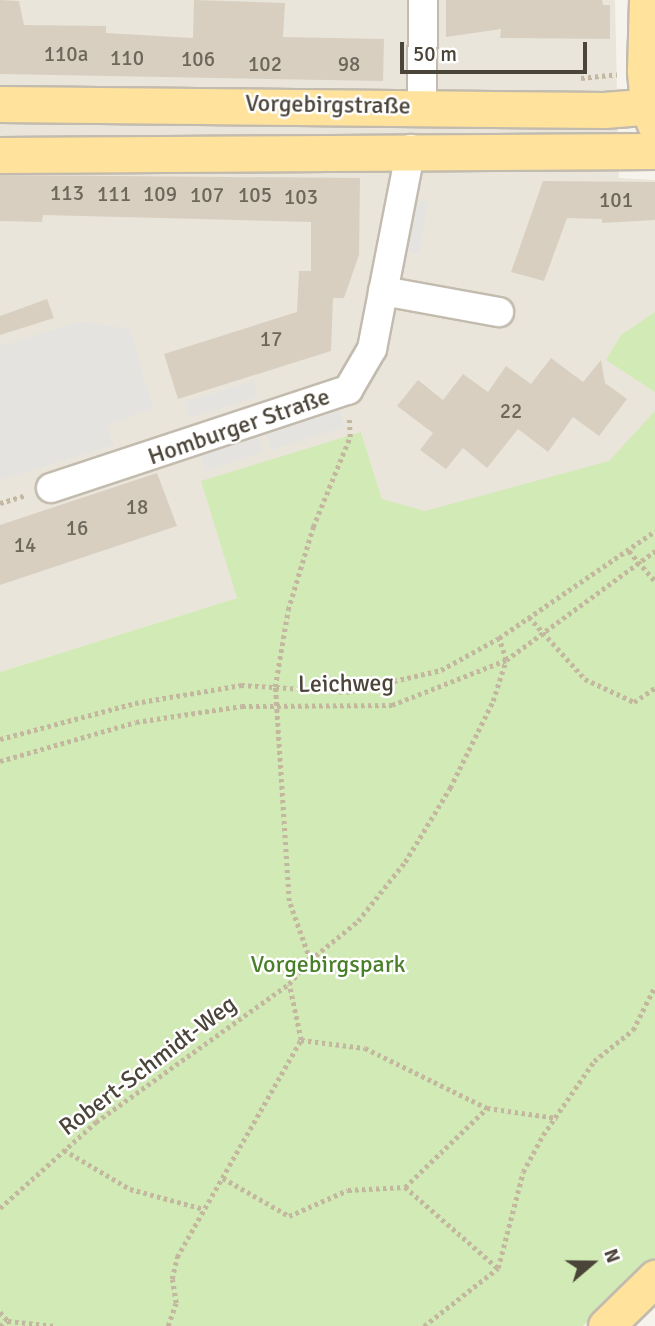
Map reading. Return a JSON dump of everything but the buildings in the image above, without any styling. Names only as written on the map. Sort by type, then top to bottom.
[{"type":"main road","points":[[647,0],[653,112]]},
{"type":"main road","name":"Vorgebirgstraße","points":[[0,104],[422,107],[653,112]]},
{"type":"main road","name":"Vorgebirgstraße","points":[[0,155],[411,149],[655,151]]},
{"type":"main road","points":[[606,1326],[655,1278]]},
{"type":"street","points":[[422,107],[423,0]]},
{"type":"street","name":"Homburger Straße","points":[[51,488],[348,390],[372,349],[411,149]]},
{"type":"street","points":[[383,291],[499,312]]},
{"type":"path","points":[[310,960],[289,901],[275,687],[288,610],[313,527],[350,437],[348,390]]},
{"type":"path","name":"Leichweg","points":[[0,739],[135,703],[240,685],[346,692],[393,684],[441,670],[499,638],[655,531]]},
{"type":"path","points":[[629,551],[655,581]]},
{"type":"path","name":"Leichweg","points":[[0,761],[136,722],[275,702],[392,705],[506,660],[655,551]]},
{"type":"path","points":[[529,618],[541,635],[585,679],[634,702],[655,688]]},
{"type":"path","points":[[499,638],[506,660]]},
{"type":"path","name":"Robert-Schmidt-Weg","points":[[0,1208],[96,1122],[289,984],[310,960],[358,921],[405,862],[450,788],[493,701],[506,660]]},
{"type":"path","points":[[168,1326],[176,1303],[172,1279],[177,1257],[300,1040],[289,984]]},
{"type":"path","points":[[424,1326],[498,1268],[523,1171],[594,1061],[634,1030],[655,986]]},
{"type":"path","points":[[300,1040],[365,1048],[487,1108],[556,1118]]},
{"type":"path","points":[[223,1178],[289,1216],[348,1190],[404,1187],[487,1108]]},
{"type":"path","points":[[64,1150],[130,1189],[204,1209]]},
{"type":"path","points":[[404,1187],[498,1268]]},
{"type":"path","points":[[0,1312],[8,1321]]},
{"type":"path","points":[[0,1326],[8,1321],[55,1326]]},
{"type":"shaded area","points":[[0,0],[615,0],[619,178],[655,180],[655,429],[606,496],[401,560],[361,432],[237,598],[0,672]]},
{"type":"shaded area","points":[[407,199],[428,202],[419,254],[399,251]]},
{"type":"shaded area","points":[[81,321],[130,329],[153,408],[107,426],[114,445],[0,480],[0,346]]},
{"type":"shaded area","points":[[253,381],[258,397],[189,418],[184,402]]},
{"type":"shaded area","points":[[339,408],[345,427],[271,450],[265,431]]},
{"type":"shaded area","points":[[257,434],[263,452],[206,471],[200,452]]},
{"type":"green space","points":[[655,312],[655,392],[606,360],[621,335]]},
{"type":"green space","name":"Vorgebirgspark","points":[[655,411],[655,1258],[583,1326],[0,1326],[0,672],[237,598],[201,481],[361,432],[382,499],[425,511],[609,461]]}]
